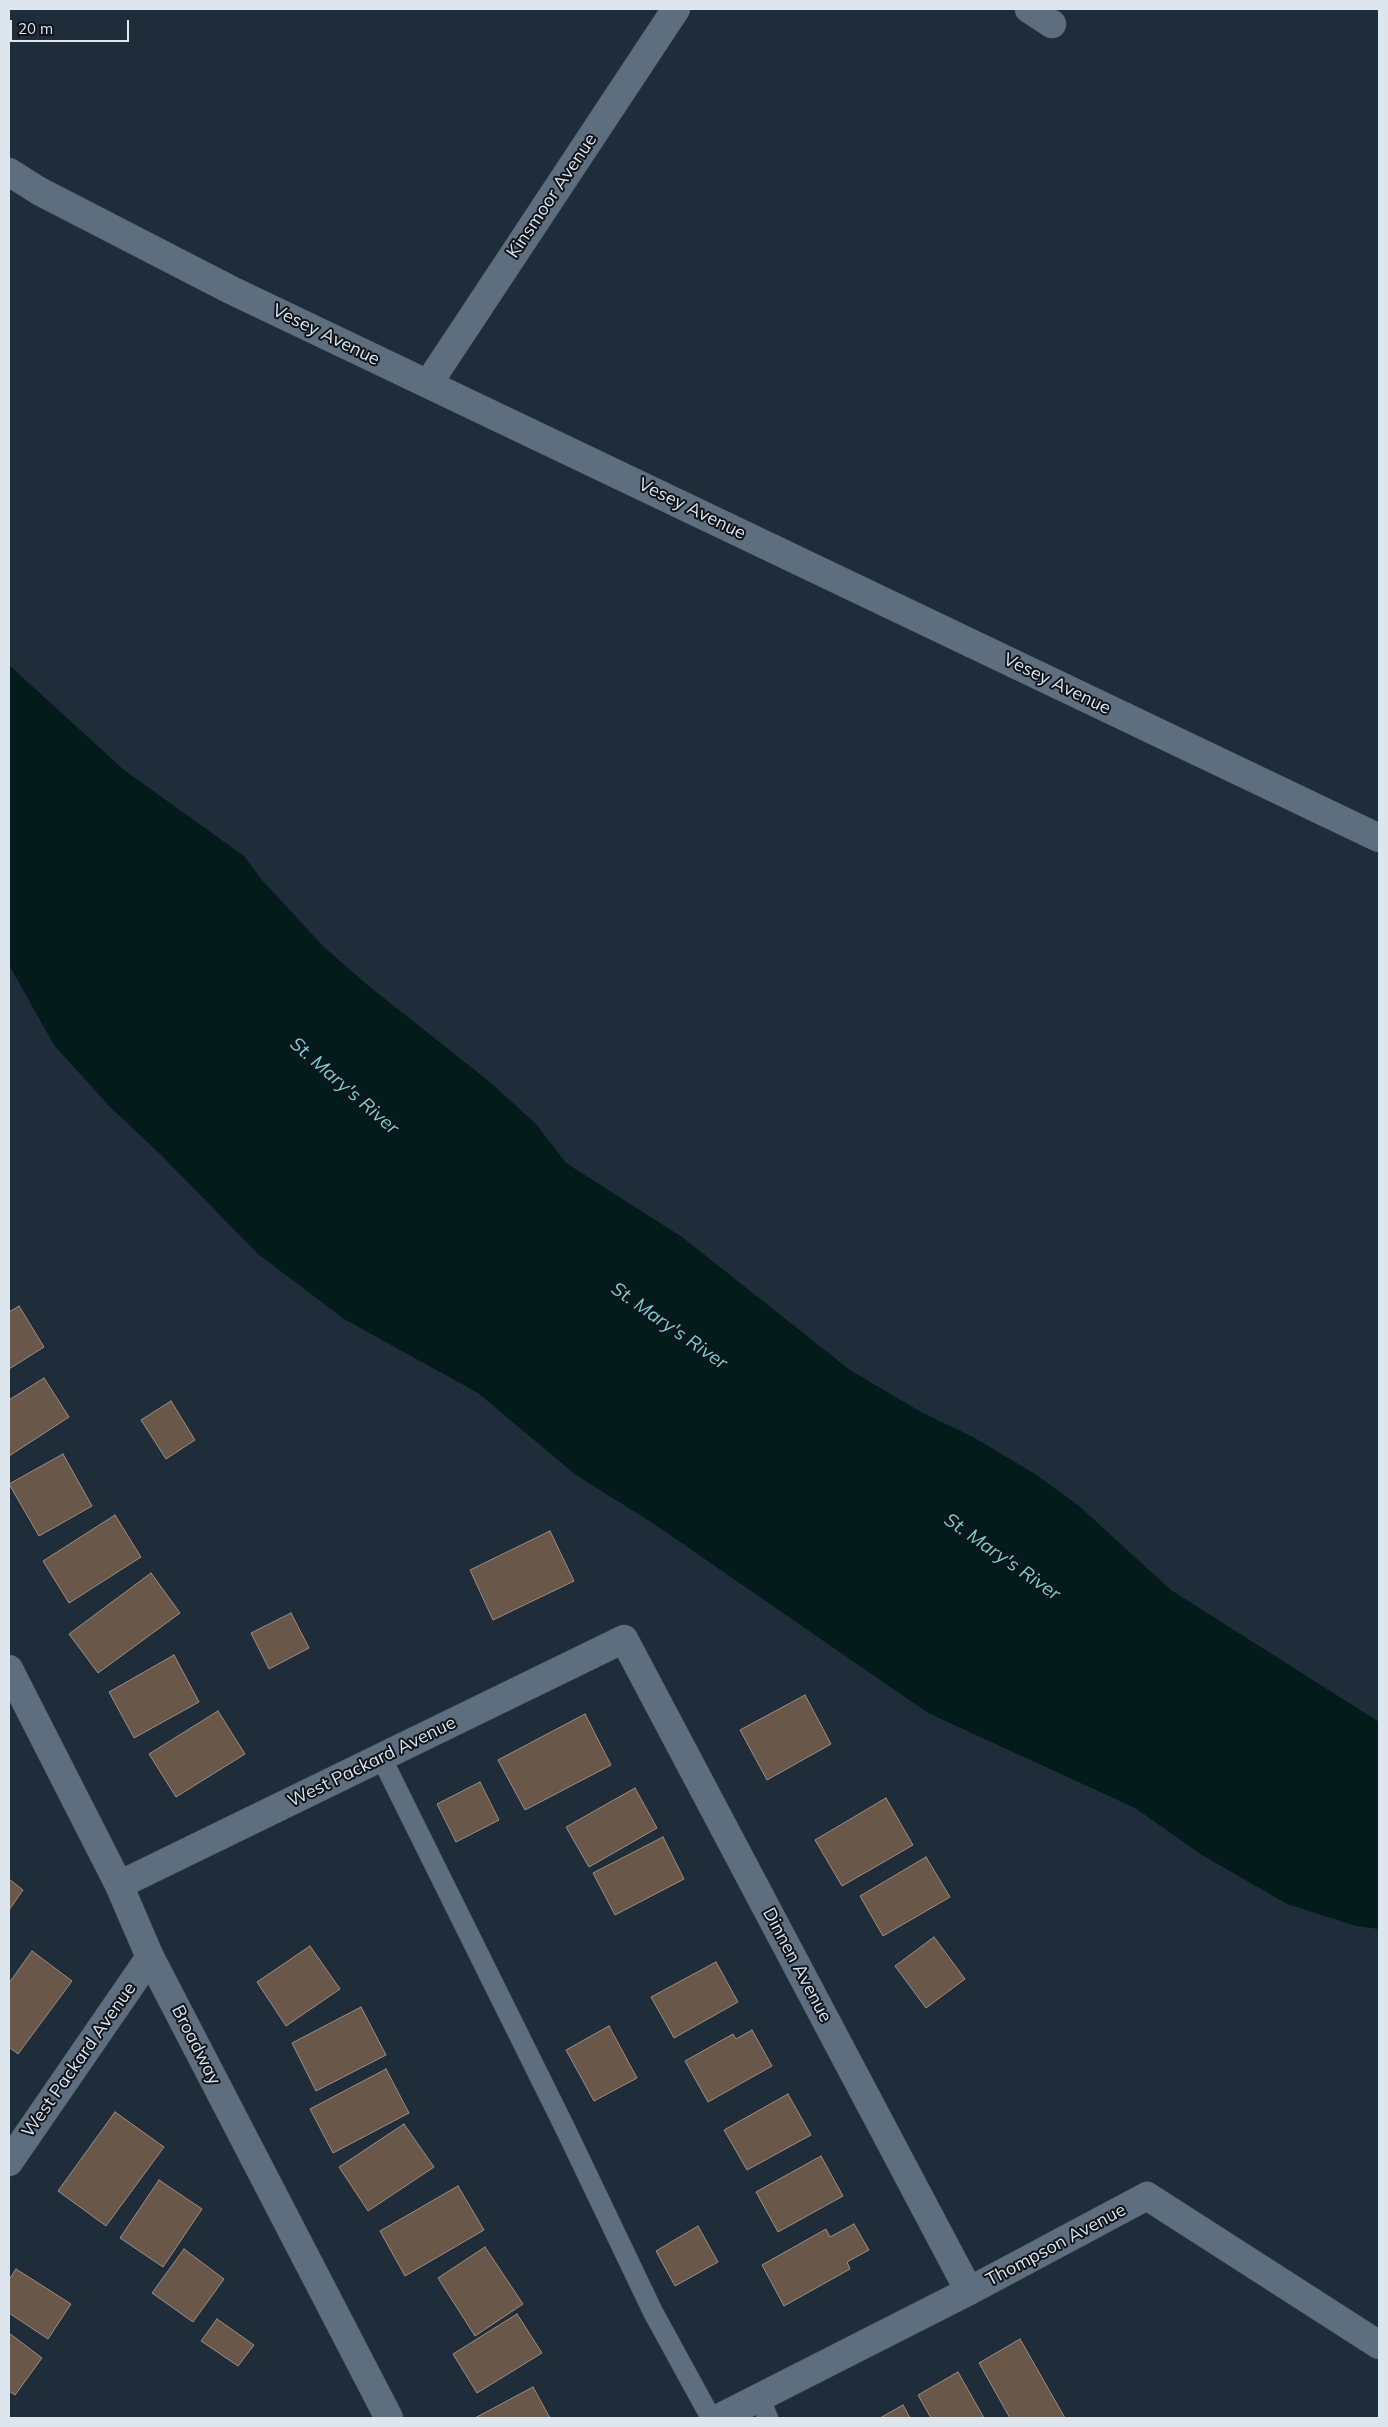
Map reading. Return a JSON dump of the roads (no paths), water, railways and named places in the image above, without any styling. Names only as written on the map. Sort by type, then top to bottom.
[{"type":"street","name":"Kinsmoor Avenue","points":[[428,384],[676,9]]},
{"type":"street","points":[[1029,9],[1052,24]]},
{"type":"street","name":"Vesey Avenue","points":[[9,172],[40,191],[231,290],[1379,838]]},
{"type":"street","name":"West Packard Avenue","points":[[119,1885],[624,1640]]},
{"type":"street","name":"Dinnen Avenue","points":[[624,1640],[969,2291]]},
{"type":"street","name":"Broadway","points":[[9,1669],[119,1885],[150,1957],[389,2418]]},
{"type":"street","name":"West Packard Avenue","points":[[9,2162],[150,1957]]},
{"type":"street","name":"Thompson Avenue","points":[[719,2418],[764,2408],[969,2291],[1147,2196],[1379,2345]]},
{"type":"lane","points":[[380,1757],[565,2128],[653,2312],[711,2418]]},
{"type":"water","name":"St. Mary's River","points":[[9,665],[124,770],[244,856],[262,880],[323,946],[365,983],[491,1083],[536,1124],[566,1163],[682,1237],[850,1370],[921,1412],[973,1437],[1035,1474],[1078,1505],[1171,1590],[1379,1722],[1379,1929],[1356,1926],[1287,1904],[1202,1855],[1135,1808],[928,1713],[654,1524],[576,1475],[478,1393],[344,1319],[258,1254],[160,1154],[110,1107],[54,1045],[9,965]]}]
